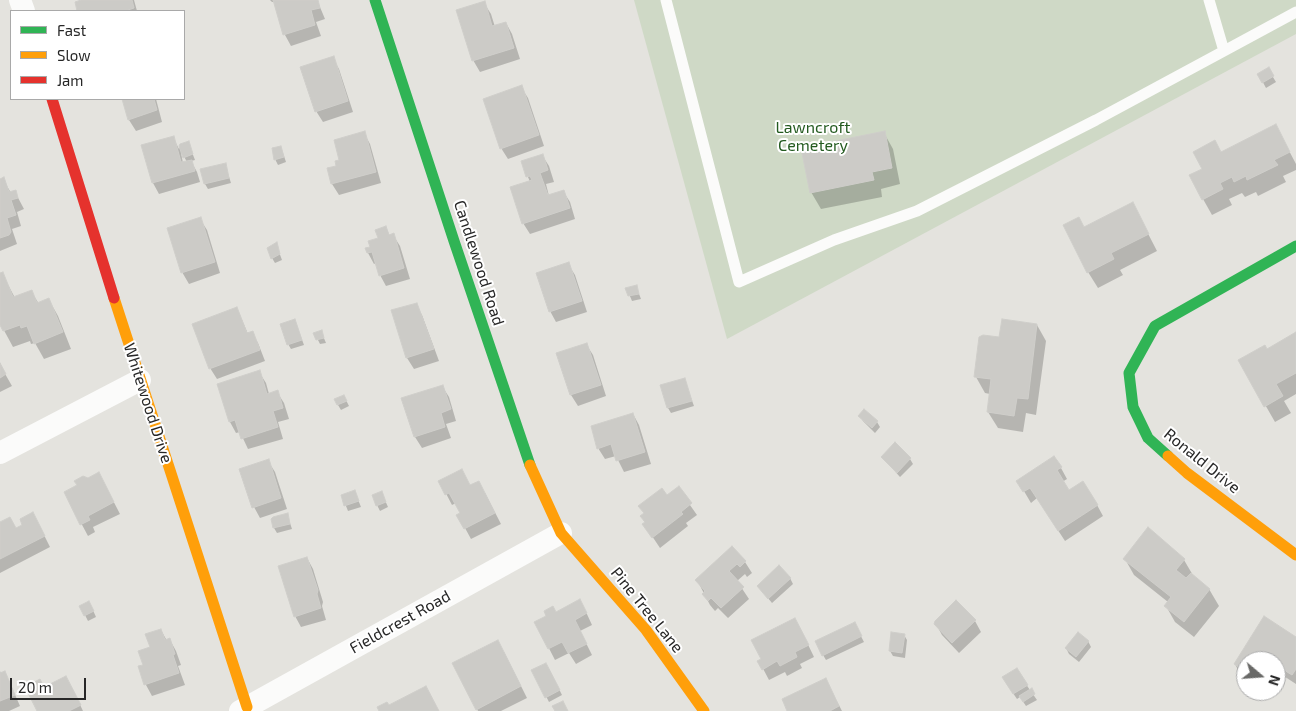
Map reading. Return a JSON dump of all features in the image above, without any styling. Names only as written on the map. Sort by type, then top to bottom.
[{"type":"street","name":"Candlewood Road","points":[[376,0],[454,241],[531,468],[561,534]]},
{"type":"street","name":"Whitewood Drive","points":[[52,100],[243,709]]},
{"type":"street","name":"Ronald Drive","points":[[1296,246],[1154,326],[1128,373],[1133,407],[1148,438],[1187,473],[1296,555]]},
{"type":"street","points":[[0,453],[140,380]]},
{"type":"street","name":"Fieldcrest Road","points":[[243,709],[561,534]]},
{"type":"street","name":"Pine Tree Lane","points":[[561,534],[646,630],[704,711]]},
{"type":"lane","points":[[666,0],[739,282],[834,240],[917,211],[1096,120],[1296,12]]},
{"type":"lane","points":[[1209,0],[1224,51]]},
{"type":"green space","name":"Lawncroft Cemetery","points":[[634,0],[1296,0],[1296,34],[727,339]]},
{"type":"building","points":[[81,0],[132,0],[134,8],[128,10],[77,10],[75,2]]},
{"type":"building","points":[[273,0],[318,0],[320,8],[311,10],[315,25],[283,35]]},
{"type":"building","points":[[485,1],[492,26],[506,22],[514,48],[472,61],[456,10]]},
{"type":"building","points":[[334,56],[348,101],[315,112],[300,67]]},
{"type":"building","points":[[1269,67],[1274,76],[1262,83],[1257,74]]},
{"type":"building","points":[[522,85],[539,135],[500,149],[483,99]]},
{"type":"building","points":[[122,100],[154,100],[157,110],[128,120]]},
{"type":"building","points":[[1276,124],[1290,152],[1274,160],[1278,165],[1247,180],[1246,176],[1234,182],[1232,177],[1220,183],[1223,189],[1202,200],[1189,175],[1202,169],[1193,152],[1215,140],[1221,152]]},
{"type":"building","points":[[365,131],[376,172],[331,184],[327,168],[336,166],[335,161],[339,160],[334,140]]},
{"type":"building","points":[[885,131],[892,168],[872,172],[874,180],[810,193],[801,148]]},
{"type":"building","points":[[174,136],[181,162],[192,160],[195,171],[152,183],[141,145]]},
{"type":"building","points":[[189,141],[193,154],[183,158],[179,146]]},
{"type":"building","points":[[281,146],[284,157],[274,160],[272,148]]},
{"type":"building","points":[[543,154],[548,170],[540,173],[548,195],[564,190],[570,208],[522,224],[510,187],[532,180],[530,176],[526,177],[521,161]]},
{"type":"building","points":[[226,163],[229,178],[204,184],[200,169]]},
{"type":"building","points":[[4,177],[9,192],[16,190],[18,198],[11,200],[16,215],[7,218],[11,232],[9,235],[0,238],[0,179]]},
{"type":"building","points":[[1133,202],[1149,234],[1111,253],[1114,259],[1087,273],[1063,225],[1079,217],[1084,227]]},
{"type":"building","points":[[201,217],[215,262],[181,273],[167,228]]},
{"type":"building","points":[[386,226],[389,235],[394,233],[404,268],[379,276],[372,252],[367,253],[365,248],[370,247],[368,241],[378,238],[375,230]]},
{"type":"building","points":[[277,242],[280,254],[271,259],[267,248]]},
{"type":"building","points":[[569,262],[582,301],[549,312],[536,273]]},
{"type":"building","points":[[3,272],[13,297],[32,290],[37,303],[49,298],[63,332],[34,344],[27,326],[21,328],[20,325],[3,331],[0,325],[0,273]]},
{"type":"building","points":[[637,285],[639,294],[628,296],[625,288]]},
{"type":"building","points":[[417,303],[434,349],[406,358],[391,310]]},
{"type":"building","points":[[237,307],[247,333],[253,331],[260,350],[209,369],[192,324]]},
{"type":"building","points":[[295,319],[302,340],[287,345],[280,324]]},
{"type":"building","points":[[1002,319],[1037,324],[1028,399],[1017,398],[1014,416],[987,412],[991,379],[974,377],[979,337],[983,335],[999,337]]},
{"type":"building","points":[[322,330],[324,338],[316,340],[313,333]]},
{"type":"building","points":[[1296,332],[1296,373],[1276,384],[1283,396],[1264,407],[1238,360],[1265,345],[1267,349]]},
{"type":"building","points":[[587,343],[601,385],[570,395],[556,353]]},
{"type":"building","points":[[0,363],[6,374],[0,378]]},
{"type":"building","points":[[260,370],[267,394],[278,390],[283,408],[273,411],[278,427],[241,439],[235,420],[229,422],[217,384]]},
{"type":"building","points":[[685,378],[692,401],[667,408],[660,385]]},
{"type":"building","points":[[443,385],[451,409],[441,413],[445,427],[414,437],[401,398]]},
{"type":"building","points":[[344,395],[347,401],[337,405],[334,399]]},
{"type":"building","points":[[864,409],[878,421],[872,428],[858,416]]},
{"type":"building","points":[[633,413],[645,452],[616,461],[611,444],[597,449],[591,426]]},
{"type":"building","points":[[895,442],[911,458],[897,473],[881,457]]},
{"type":"building","points":[[1054,456],[1062,467],[1057,470],[1069,490],[1083,481],[1098,505],[1058,531],[1030,488],[1023,492],[1016,481]]},
{"type":"building","points":[[269,459],[281,498],[252,508],[239,469]]},
{"type":"building","points":[[462,469],[470,485],[479,481],[495,513],[464,529],[456,515],[460,513],[449,493],[445,495],[438,481]]},
{"type":"building","points":[[99,472],[114,502],[88,516],[90,520],[80,525],[64,492],[77,485],[74,481],[83,476],[88,478]]},
{"type":"building","points":[[679,486],[692,503],[681,512],[683,514],[652,538],[642,524],[645,522],[640,516],[644,513],[638,506],[662,488],[667,495]]},
{"type":"building","points":[[355,490],[359,501],[344,506],[341,495]]},
{"type":"building","points":[[382,491],[386,502],[376,506],[372,495]]},
{"type":"building","points":[[33,512],[45,536],[0,559],[0,522],[10,517],[16,528],[22,525],[20,519]]},
{"type":"building","points":[[288,513],[290,524],[273,528],[271,519],[273,517]]},
{"type":"building","points":[[1148,527],[1185,559],[1176,570],[1186,578],[1191,573],[1210,589],[1184,622],[1164,606],[1171,597],[1123,559]]},
{"type":"building","points":[[732,546],[746,561],[740,567],[737,564],[729,571],[744,587],[721,608],[711,598],[708,601],[702,594],[705,591],[695,580]]},
{"type":"building","points":[[307,557],[318,590],[317,594],[321,608],[294,617],[278,566]]},
{"type":"building","points":[[779,565],[791,578],[768,599],[757,586]]},
{"type":"building","points":[[580,599],[587,613],[575,620],[587,644],[568,653],[562,642],[548,649],[534,622],[546,616],[544,611],[553,606],[556,612]]},
{"type":"building","points":[[956,600],[976,620],[952,643],[934,624]]},
{"type":"building","points":[[89,601],[94,611],[84,616],[79,606]]},
{"type":"building","points":[[1264,616],[1296,637],[1296,669],[1292,675],[1286,671],[1286,651],[1242,651]]},
{"type":"building","points":[[795,618],[809,645],[795,652],[797,657],[780,666],[777,661],[762,670],[757,661],[761,659],[751,640]]},
{"type":"building","points":[[855,622],[862,636],[822,656],[815,641]]},
{"type":"building","points":[[161,629],[165,640],[170,638],[179,673],[144,685],[138,666],[143,665],[138,651],[150,647],[145,634]]},
{"type":"building","points":[[891,632],[905,634],[902,653],[889,651]]},
{"type":"building","points":[[1078,632],[1089,641],[1076,657],[1065,648]]},
{"type":"building","points":[[498,640],[521,686],[476,710],[452,663]]},
{"type":"building","points":[[546,663],[560,690],[545,698],[531,670]]},
{"type":"building","points":[[1017,668],[1028,685],[1013,694],[1002,677]]},
{"type":"building","points":[[5,671],[15,695],[0,701],[0,673]]},
{"type":"building","points":[[66,676],[81,705],[69,711],[37,711],[25,687],[40,679],[44,687]]},
{"type":"building","points":[[826,678],[839,706],[830,711],[787,711],[782,699]]},
{"type":"building","points":[[426,686],[439,711],[379,711],[377,707],[387,702],[389,705]]},
{"type":"building","points":[[1032,688],[1035,694],[1023,702],[1019,696]]},
{"type":"building","points":[[563,701],[568,711],[555,711],[552,706]]},
{"type":"traffic: fast","points":[[375,0],[530,465]]},
{"type":"traffic: fast","points":[[1168,456],[1148,438],[1133,407],[1129,373],[1155,326],[1296,246]]},
{"type":"traffic: slow","points":[[114,298],[247,707]]},
{"type":"traffic: slow","points":[[1168,456],[1187,473],[1296,555]]},
{"type":"traffic: slow","points":[[530,465],[561,533],[646,630],[704,711]]},
{"type":"traffic: jam","points":[[52,100],[114,298]]}]
